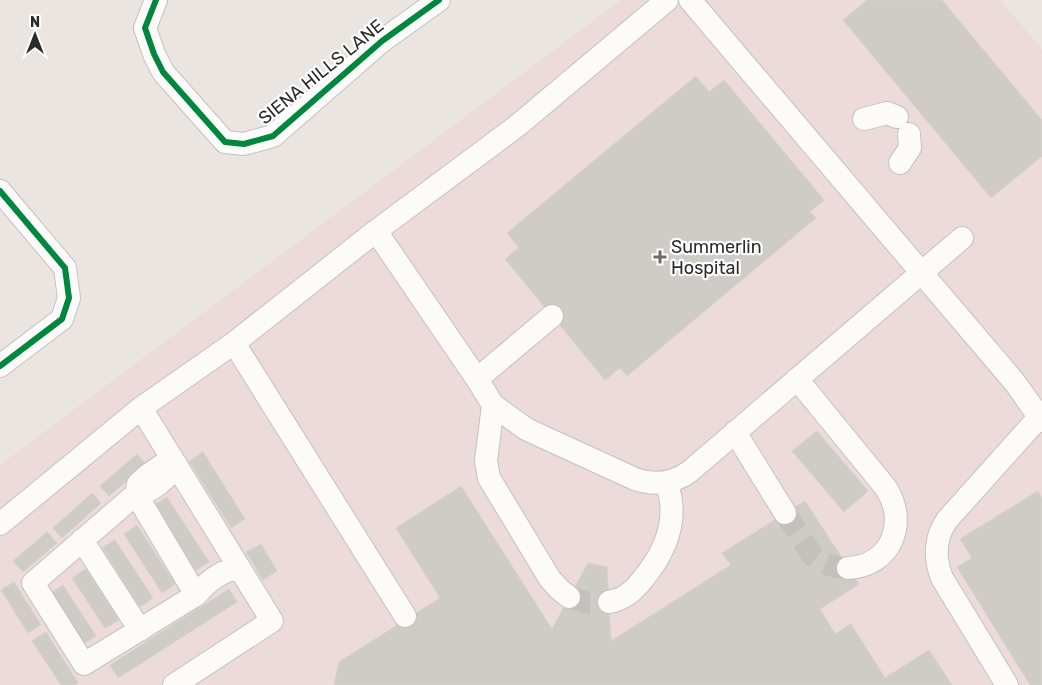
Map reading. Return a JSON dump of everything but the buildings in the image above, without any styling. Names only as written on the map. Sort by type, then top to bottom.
[{"type":"street","name":"SIENA HILLS LANE","points":[[156,0],[145,28],[154,54],[163,72],[225,142],[244,144],[273,136],[382,41],[439,0]]},
{"type":"street","points":[[0,524],[142,408],[234,343],[376,231],[517,126],[667,0]]},
{"type":"street","points":[[690,0],[923,273],[1016,384],[1041,417],[947,520],[937,545],[936,558],[942,578],[1007,685]]},
{"type":"street","points":[[864,120],[887,112],[903,126],[910,148],[900,163]]},
{"type":"street","points":[[0,191],[64,268],[69,298],[62,320],[0,366]]},
{"type":"street","points":[[376,231],[493,405],[526,429],[635,479],[654,483],[666,482],[689,472],[962,238]]},
{"type":"street","points":[[477,379],[552,316]]},
{"type":"street","points":[[234,343],[404,616]]},
{"type":"street","points":[[798,379],[886,488],[894,504],[897,516],[896,528],[886,549],[878,558],[868,564],[848,568]]},
{"type":"street","points":[[493,405],[486,461],[488,478],[550,579],[569,596]]},
{"type":"street","points":[[142,408],[272,621],[174,685]]},
{"type":"street","points":[[735,432],[785,513]]},
{"type":"street","points":[[176,464],[164,464],[148,475],[138,484],[136,494],[32,583],[84,664],[196,595],[205,584],[228,570],[239,568]]},
{"type":"street","points":[[609,602],[619,600],[635,589],[651,570],[662,551],[669,530],[672,512],[671,496],[666,482]]},
{"type":"street","points":[[136,494],[196,595]]},
{"type":"street","points":[[82,540],[140,630]]},
{"type":"shaded area","name":"Summerlin Hospital","points":[[621,0],[1000,0],[1042,49],[1042,685],[0,685],[0,465]]},
{"type":"tunnel","points":[[785,513],[812,555],[828,565],[848,568]]},
{"type":"tunnel","points":[[569,597],[587,603],[609,602]]},
{"type":"cycle path","points":[[156,0],[145,28],[154,54],[163,72],[225,142],[244,144],[273,136],[382,41],[439,0]]},
{"type":"cycle path","points":[[0,191],[65,268],[69,298],[62,319],[0,366]]},
{"type":"place","name":"Summerlin Hospital","points":[[660,257]]}]
